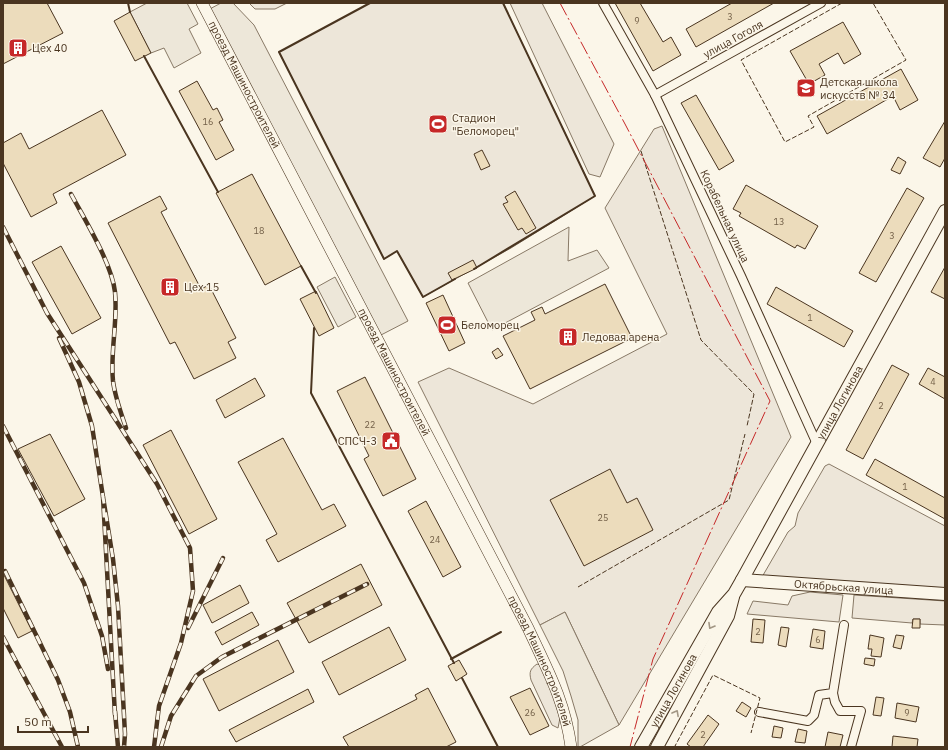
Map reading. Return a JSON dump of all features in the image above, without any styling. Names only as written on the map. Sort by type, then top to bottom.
[{"type":"main road","name":"улица Логинова","points":[[641,747],[718,612],[734,594],[742,580],[945,211]]},
{"type":"main road","name":"Октябрьская улица","points":[[742,580],[945,594]]},
{"type":"main road","name":"улица Логинова","points":[[657,747],[728,616],[734,594]]},
{"type":"street","name":"проезд Машиностроителей","points":[[202,3],[528,628],[554,682],[567,718],[571,747]]},
{"type":"street","name":"Корабельная улица","points":[[603,3],[655,95],[741,276],[817,444]]},
{"type":"street","name":"улица Гоголя","points":[[655,95],[821,3]]},
{"type":"street","points":[[844,625],[833,693],[835,702],[840,711],[861,711],[851,747]]},
{"type":"street","points":[[759,712],[808,721],[814,716],[818,695],[833,693]]},
{"type":"shaded area","points":[[147,3],[187,3],[198,24],[189,29],[201,53],[174,68],[164,48],[151,53],[130,12]]},
{"type":"shaded area","points":[[221,3],[233,3],[254,25],[408,321],[381,335],[206,11]]},
{"type":"shaded area","points":[[249,3],[287,3],[275,9],[255,9]]},
{"type":"shaded area","name":"Стадион \"Беломорец\"","points":[[370,3],[503,3],[595,196],[511,248],[423,297],[397,251],[384,259],[279,52]]},
{"type":"shaded area","points":[[510,3],[542,3],[614,144],[600,177],[589,174]]},
{"type":"shaded area","points":[[662,126],[791,437],[619,725],[565,612],[540,625],[418,382],[449,368],[533,404],[667,334],[605,208],[654,129]]},
{"type":"shaded area","points":[[569,227],[568,261],[597,250],[609,268],[492,330],[468,283]]},
{"type":"shaded area","points":[[335,277],[356,317],[338,327],[317,287]]},
{"type":"shaded area","points":[[829,464],[945,526],[945,591],[762,577],[788,532],[795,526],[798,513],[825,466]]},
{"type":"shaded area","points":[[810,592],[843,595],[839,622],[747,614],[753,601],[788,605],[792,596]]},
{"type":"shaded area","points":[[854,595],[945,601],[945,625],[920,624],[920,619],[913,619],[912,623],[852,618]]},
{"type":"shaded area","points":[[565,612],[619,725],[580,747],[578,747],[578,720],[563,671],[540,625]]},
{"type":"shaded area","points":[[537,664],[544,666],[560,718],[558,728],[552,725],[531,680],[531,671]]},
{"type":"building","name":"Цех 40","points":[[3,3],[47,3],[63,33],[3,64]]},
{"type":"building","points":[[615,3],[640,3],[663,42],[671,37],[681,55],[653,71]]},
{"type":"building","points":[[732,3],[774,3],[696,47],[686,29]]},
{"type":"building","points":[[130,12],[151,53],[135,61],[114,21]]},
{"type":"building","points":[[843,22],[861,54],[844,64],[838,53],[819,64],[825,75],[809,84],[790,51]]},
{"type":"building","points":[[901,69],[918,100],[900,110],[893,96],[827,134],[817,116]]},
{"type":"building","points":[[197,81],[213,110],[217,108],[223,120],[219,122],[234,150],[216,160],[179,91]]},
{"type":"building","points":[[696,95],[734,161],[719,170],[681,103]]},
{"type":"building","points":[[102,110],[126,155],[53,194],[57,203],[31,217],[3,163],[3,143],[21,133],[29,149]]},
{"type":"building","points":[[945,121],[945,158],[940,167],[923,158]]},
{"type":"building","points":[[482,150],[490,166],[481,170],[474,154]]},
{"type":"building","points":[[898,157],[906,162],[900,174],[891,170]]},
{"type":"building","points":[[252,174],[301,266],[265,285],[216,193]]},
{"type":"building","points":[[746,185],[818,226],[805,249],[797,245],[795,248],[739,216],[741,213],[733,209]]},
{"type":"building","points":[[907,188],[924,198],[876,282],[859,273]]},
{"type":"building","points":[[515,191],[536,228],[526,234],[522,228],[518,230],[503,204],[508,202],[505,197]]},
{"type":"building","name":"Цех 15","points":[[160,196],[167,209],[161,212],[201,289],[209,285],[236,338],[228,342],[236,358],[194,379],[175,342],[170,344],[108,223]]},
{"type":"building","points":[[61,246],[101,318],[72,334],[32,262]]},
{"type":"building","points":[[473,260],[477,268],[452,280],[448,273]]},
{"type":"building","points":[[945,267],[945,299],[931,292]]},
{"type":"building","name":"Ледовая арена","points":[[605,284],[632,338],[530,389],[503,336],[535,320],[531,312],[542,307],[545,314]]},
{"type":"building","points":[[776,287],[853,331],[844,347],[767,304]]},
{"type":"building","points":[[316,291],[334,328],[319,336],[300,299]]},
{"type":"building","name":"Беломорец","points":[[443,295],[465,343],[449,351],[426,303]]},
{"type":"building","points":[[498,348],[503,355],[496,359],[492,352]]},
{"type":"building","points":[[892,365],[909,374],[863,459],[846,450]]},
{"type":"building","points":[[928,368],[945,377],[945,399],[919,384]]},
{"type":"building","points":[[365,377],[416,479],[383,496],[364,459],[369,456],[337,391]]},
{"type":"building","points":[[255,378],[265,396],[225,418],[216,400]]},
{"type":"building","points":[[171,430],[217,519],[189,534],[143,445]]},
{"type":"building","points":[[50,434],[85,499],[54,516],[18,449]]},
{"type":"building","points":[[283,438],[322,510],[334,504],[346,526],[278,562],[266,540],[277,534],[238,462]]},
{"type":"building","points":[[875,459],[945,498],[945,519],[866,475]]},
{"type":"building","points":[[610,469],[627,503],[637,498],[653,530],[584,566],[550,500]]},
{"type":"building","points":[[426,501],[461,567],[443,577],[408,511]]},
{"type":"building","points":[[361,564],[382,605],[309,643],[287,603]]},
{"type":"building","points":[[3,573],[32,631],[18,638],[3,608]]},
{"type":"building","points":[[240,585],[249,603],[212,623],[203,605]]},
{"type":"building","points":[[252,612],[259,625],[222,645],[215,632]]},
{"type":"building","points":[[753,619],[765,620],[763,643],[751,642]]},
{"type":"building","points":[[913,619],[920,619],[920,628],[912,628]]},
{"type":"building","points":[[389,627],[406,660],[339,695],[322,662]]},
{"type":"building","points":[[781,627],[789,628],[786,647],[778,645]]},
{"type":"building","points":[[813,629],[825,631],[823,649],[810,647]]},
{"type":"building","points":[[870,635],[884,638],[881,657],[871,656],[872,649],[868,649]]},
{"type":"building","points":[[896,635],[904,636],[901,649],[893,647]]},
{"type":"building","points":[[278,640],[294,672],[219,711],[203,679]]},
{"type":"building","points":[[865,658],[875,659],[874,666],[864,664]]},
{"type":"building","points":[[459,660],[467,674],[456,681],[448,666]]},
{"type":"building","points":[[428,688],[456,742],[446,747],[349,747],[343,737],[417,699],[415,695]]},
{"type":"building","points":[[530,688],[549,726],[530,735],[510,697]]},
{"type":"building","points":[[308,689],[314,702],[236,742],[229,730]]},
{"type":"building","points":[[876,697],[884,698],[881,716],[873,715]]},
{"type":"building","points":[[742,702],[751,708],[746,717],[736,711]]},
{"type":"building","points":[[897,703],[919,707],[916,722],[895,718]]},
{"type":"building","points":[[708,715],[719,724],[703,747],[691,747],[687,744]]},
{"type":"building","points":[[774,726],[783,728],[781,738],[772,737]]},
{"type":"building","points":[[798,729],[807,731],[805,743],[795,742]]},
{"type":"building","points":[[828,732],[843,735],[840,747],[825,747]]},
{"type":"building","points":[[893,736],[918,739],[917,747],[892,747]]},
{"type":"railway","points":[[71,194],[97,242],[113,281],[116,314],[112,370],[117,399],[126,428]]},
{"type":"railway","points":[[3,227],[47,313],[157,484],[190,548],[193,591],[181,643],[159,706],[154,747]]},
{"type":"railway","points":[[59,338],[79,382],[92,426],[103,497]]},
{"type":"railway","points":[[3,426],[84,583],[102,636],[108,669]]},
{"type":"railway","points":[[115,715],[103,497],[113,559],[118,606],[125,734],[124,747]]},
{"type":"railway","points":[[188,628],[223,558]]},
{"type":"railway","points":[[5,571],[58,680],[70,712],[78,747]]},
{"type":"railway","points":[[161,747],[171,716],[196,676],[222,657],[367,584]]},
{"type":"railway","points":[[3,637],[62,747]]},
{"type":"railway","points":[[115,711],[118,747]]},
{"type":"fence","points":[[842,3],[741,60],[785,142],[814,127],[808,116],[906,60],[873,3]]},
{"type":"fence","points":[[641,151],[701,340],[754,394],[747,426]]},
{"type":"fence","points":[[578,587],[729,500],[745,434]]},
{"type":"fence","points":[[677,747],[675,746],[713,675],[760,698],[751,733]]},
{"type":"wall","points":[[128,3],[130,12]]},
{"type":"wall","points":[[370,3],[279,52],[384,259],[397,251],[423,297],[455,279]]},
{"type":"wall","points":[[474,269],[595,196],[503,3]]},
{"type":"wall","points":[[144,56],[218,192]]},
{"type":"wall","points":[[301,266],[316,293]]},
{"type":"wall","points":[[314,328],[311,393],[454,663]]},
{"type":"wall","points":[[451,659],[501,632]]},
{"type":"wall","points":[[462,678],[498,747]]},
{"type":"power","points":[[560,3],[770,401],[653,659],[630,747]]},
{"type":"place","name":"Цех 40","points":[[18,48]]},
{"type":"place","name":"Детская школа искусств № 34","points":[[806,88]]},
{"type":"place","name":"Стадион \"Беломорец\"","points":[[438,124]]},
{"type":"place","name":"Цех 15","points":[[170,287]]},
{"type":"place","name":"Беломорец","points":[[447,325]]},
{"type":"place","name":"Ледовая арена","points":[[568,337]]},
{"type":"place","name":"СПСЧ-3","points":[[391,441]]}]
